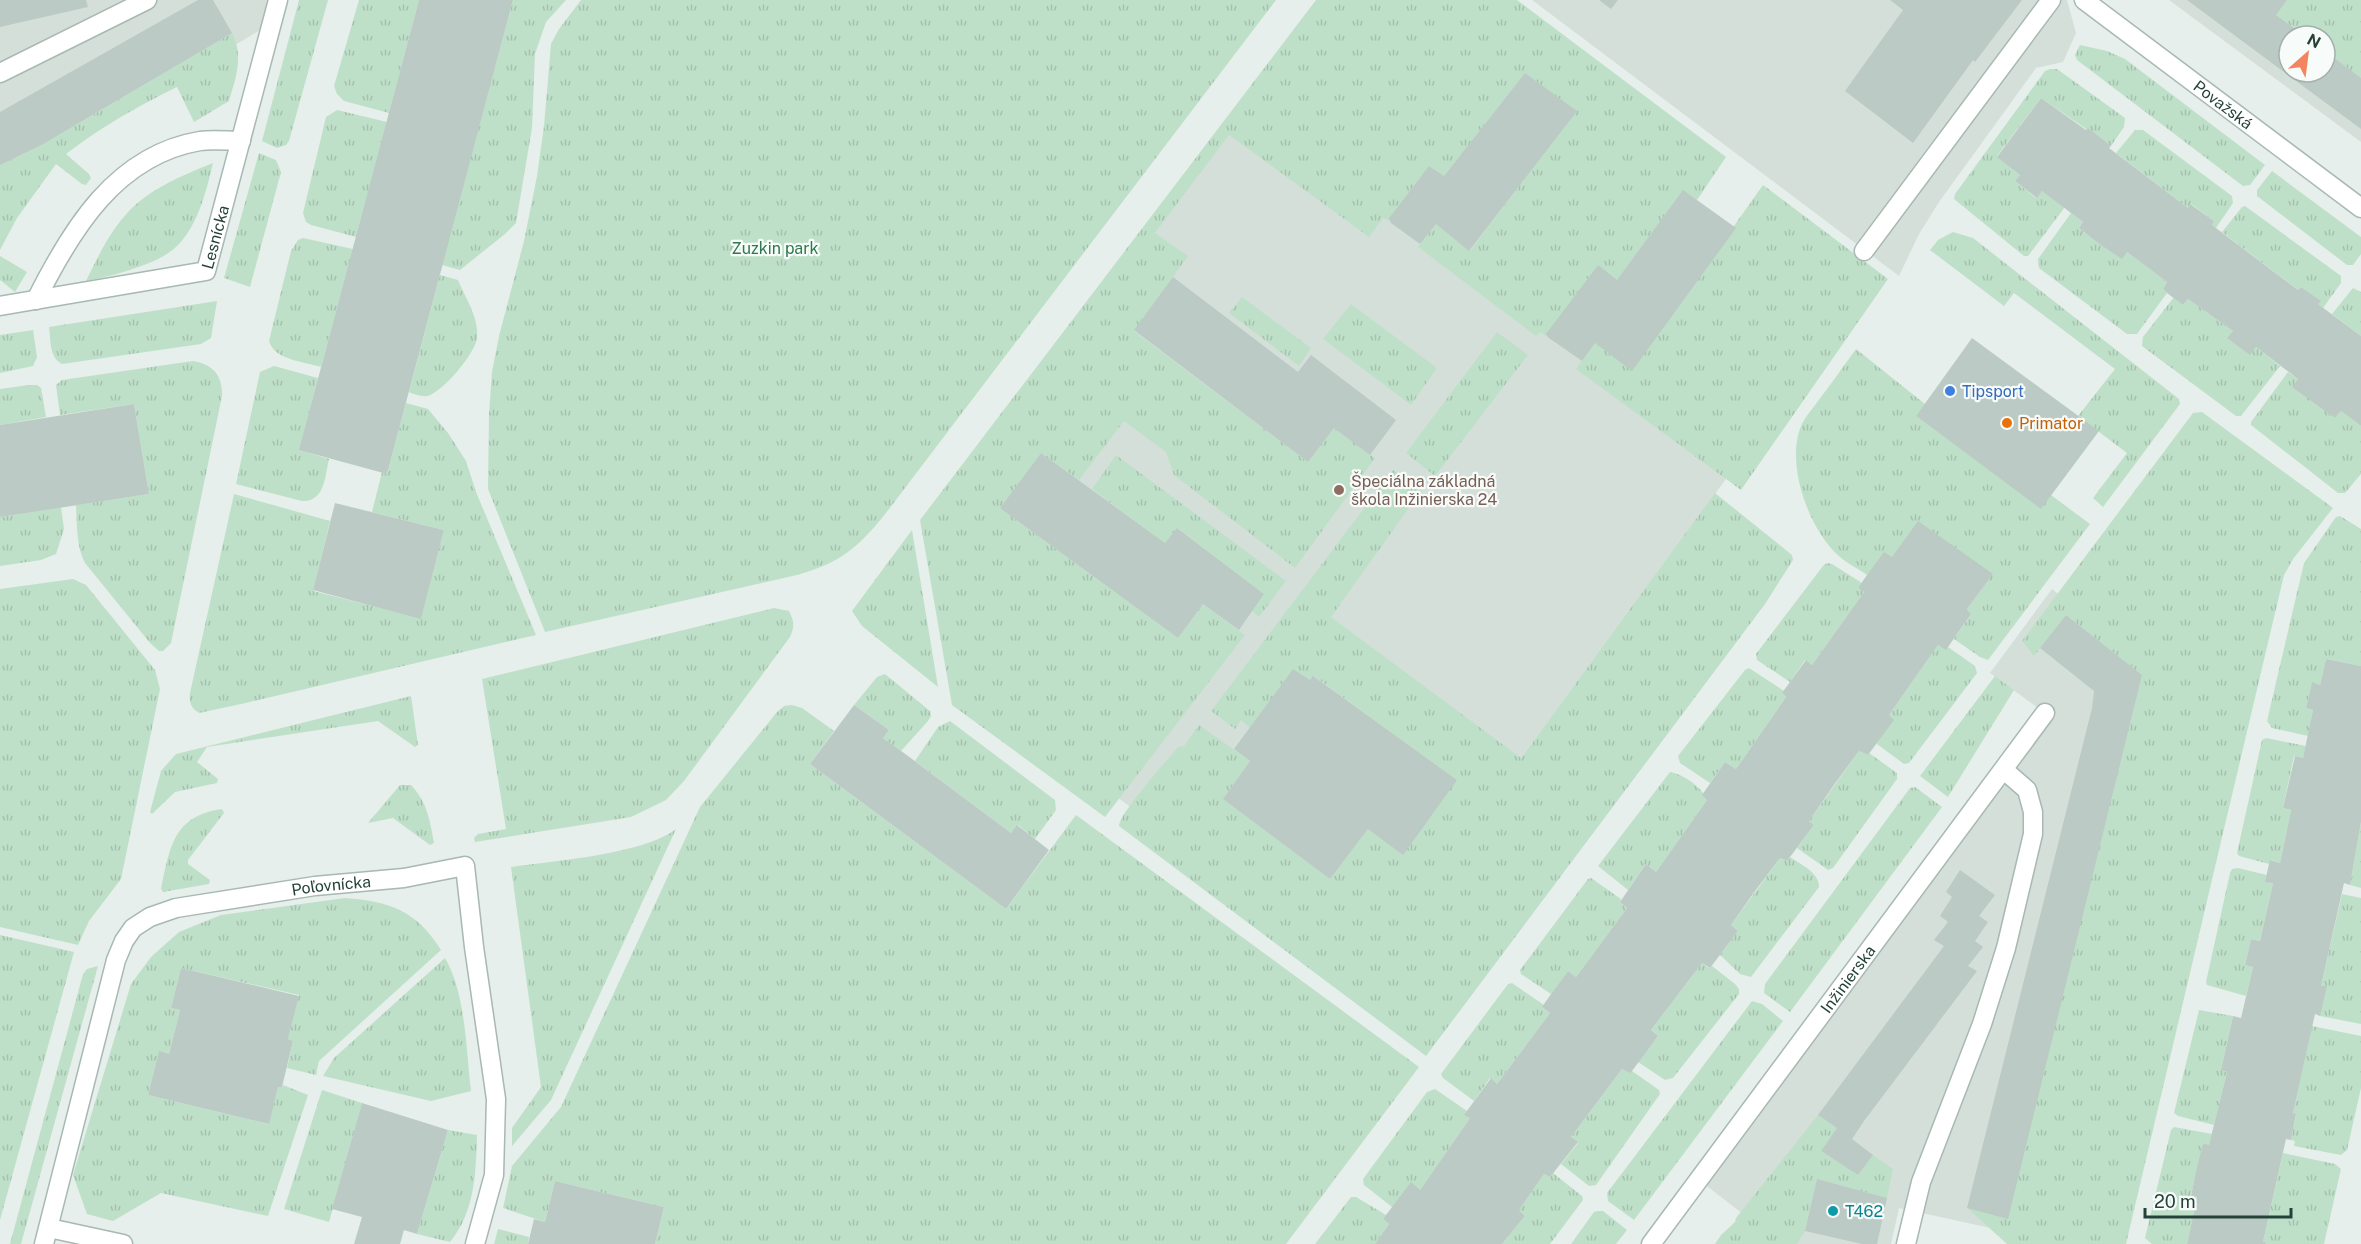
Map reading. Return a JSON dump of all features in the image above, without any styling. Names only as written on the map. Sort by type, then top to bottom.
[{"type":"street","points":[[0,74],[147,0]]},
{"type":"street","name":"Lesnícka","points":[[0,306],[206,271],[278,0]]},
{"type":"street","points":[[1864,251],[2051,0]]},
{"type":"street","name":"Považská","points":[[2084,0],[2361,208]]},
{"type":"street","points":[[36,300],[60,254],[78,226],[100,197],[122,177],[148,158],[174,148],[201,140],[241,141]]},
{"type":"street","name":"Inžinierska","points":[[1651,1244],[2045,713]]},
{"type":"street","points":[[1906,1244],[1921,1182],[1989,1002],[2006,948],[2033,834],[2033,812],[2027,790],[2004,770]]},
{"type":"street","name":"Poľovnícka","points":[[123,1244],[47,1236],[116,960],[124,941],[133,928],[150,917],[176,908],[315,886],[404,878],[465,866],[496,1099],[494,1174],[476,1244]]},
{"type":"shaded area","points":[[0,0],[278,0],[272,23],[0,185]]},
{"type":"shaded area","name":"Špeciálna základná škola Inžinierska 24","points":[[1330,0],[1453,0],[1683,191],[1736,228],[1726,479],[1361,976],[975,693],[945,511]]},
{"type":"shaded area","points":[[1532,0],[2067,0],[2076,33],[2063,62],[2036,68],[1939,202],[1919,234],[1899,276]]},
{"type":"shaded area","points":[[2169,0],[2300,0],[2293,24],[2277,24],[2277,80]]},
{"type":"shaded area","points":[[2337,47],[2361,66],[2361,142],[2283,84],[2337,84]]},
{"type":"shaded area","points":[[2052,589],[2158,671],[2018,1234],[1899,1208],[1891,1244],[1782,1244],[1699,1180],[2045,713],[1990,673]]},
{"type":"green space","points":[[299,0],[328,0],[289,141],[286,145],[277,148],[262,141]]},
{"type":"green space","points":[[359,0],[419,0],[389,113],[344,101],[337,94],[334,86]]},
{"type":"green space","points":[[513,0],[566,0],[546,22],[535,54],[532,128],[516,223],[460,270],[442,265]]},
{"type":"green space","name":"Zuzkin park","points":[[581,0],[1276,0],[889,509],[859,543],[839,558],[797,575],[545,632],[488,489],[489,414],[492,372],[499,336],[524,241],[537,176],[551,44],[559,29]]},
{"type":"green space","points":[[1316,0],[1517,0],[1726,157],[1697,200],[1683,191],[1617,280],[1597,266],[1547,334],[1549,338],[1540,332],[1536,336],[1418,247],[1436,224],[1470,251],[1576,111],[1525,73],[1444,176],[1429,166],[1389,218],[1392,222],[1383,218],[1369,237],[1229,135],[1155,233],[1188,256],[1134,331],[1308,462],[1334,428],[1375,458],[1295,568],[1174,475],[1166,452],[1124,421],[1079,480],[1041,453],[1000,508],[1178,638],[1203,604],[1245,635],[1105,817],[952,705],[920,520]]},
{"type":"green space","points":[[2287,0],[2361,0],[2361,78],[2337,60],[2337,24],[2288,24],[2276,15]]},
{"type":"green space","points":[[232,33],[238,50],[238,58],[229,101],[194,122],[177,87],[106,126],[66,154],[89,174],[91,178],[86,185],[56,164],[17,218],[0,250],[0,165],[81,122]]},
{"type":"green space","points":[[2080,45],[2107,51],[2125,59],[2265,165],[2250,185],[2243,186],[2077,60],[2075,55]]},
{"type":"green space","points":[[2057,69],[2125,118],[2124,127],[2111,146],[2041,98],[1997,156],[2020,175],[2015,181],[2036,198],[2042,191],[2065,207],[2028,256],[2024,256],[1954,199],[1955,194],[2045,71]]},
{"type":"green space","points":[[337,110],[387,122],[356,237],[311,225],[306,222],[303,213],[326,117]]},
{"type":"green space","points":[[2135,130],[2143,130],[2232,196],[2233,203],[2216,228],[2212,225],[2214,221],[2191,204],[2188,208],[2116,153]]},
{"type":"green space","points":[[259,153],[276,160],[281,172],[250,287],[224,278]]},
{"type":"green space","points":[[213,163],[196,219],[184,239],[176,247],[146,264],[86,281],[110,236],[134,206],[166,184]]},
{"type":"green space","points":[[2272,171],[2361,237],[2361,254],[2353,265],[2347,265],[2257,196],[2257,190]]},
{"type":"green space","points":[[1763,185],[1888,279],[1741,490],[1576,369],[1595,343],[1632,370]]},
{"type":"green space","points":[[2245,206],[2341,276],[2341,283],[2323,308],[2318,304],[2320,301],[2301,287],[2298,290],[2222,232]]},
{"type":"green space","points":[[2071,213],[2083,222],[2079,228],[2098,243],[2127,252],[2167,282],[2163,289],[2167,293],[2137,334],[2127,334],[2039,268],[2038,259]]},
{"type":"green space","points":[[1953,232],[1973,238],[2179,399],[2180,404],[2103,507],[2093,498],[2127,453],[2078,416],[2115,369],[2014,293],[2004,306],[1930,250],[1938,240]]},
{"type":"green space","points":[[303,238],[353,249],[321,367],[283,356],[272,347],[269,341],[291,251],[298,240]]},
{"type":"green space","points":[[0,256],[27,272],[15,292],[0,280]]},
{"type":"green space","points":[[440,275],[458,280],[474,315],[477,337],[465,362],[449,380],[433,394],[422,396],[409,392]]},
{"type":"green space","points":[[2353,288],[2361,292],[2361,336],[2332,314]]},
{"type":"green space","points":[[1242,297],[1311,348],[1299,366],[1229,313]]},
{"type":"green space","points":[[2174,297],[2183,305],[2188,299],[2233,331],[2228,338],[2250,354],[2256,347],[2280,366],[2241,416],[2236,416],[2142,346],[2143,337]]},
{"type":"green space","points":[[217,301],[211,338],[201,344],[62,364],[53,353],[49,327]]},
{"type":"green space","points":[[1351,304],[1437,368],[1411,405],[1323,339]]},
{"type":"green space","points":[[33,330],[37,357],[33,366],[0,373],[0,335]]},
{"type":"green space","points":[[1497,332],[1528,355],[1435,476],[1406,453]]},
{"type":"green space","points":[[1856,349],[1925,404],[1916,416],[2041,508],[2051,495],[2090,524],[1988,660],[1954,639],[1971,614],[1967,609],[1992,575],[1892,557],[1867,575],[1843,560],[1818,531],[1810,514],[1798,476],[1797,440],[1805,418]]},
{"type":"green space","points":[[193,361],[206,365],[215,372],[221,383],[222,396],[171,643],[163,651],[159,651],[85,563],[78,534],[76,505],[149,494],[134,404],[60,415],[56,385],[62,380]]},
{"type":"green space","points":[[274,366],[318,378],[300,450],[329,459],[323,487],[320,493],[310,500],[302,501],[236,484],[260,372]]},
{"type":"green space","points":[[2288,372],[2298,379],[2293,387],[2335,418],[2341,411],[2361,426],[2361,474],[2345,493],[2338,493],[2251,425]]},
{"type":"green space","points":[[37,385],[41,388],[46,417],[0,425],[0,389]]},
{"type":"green space","points":[[406,403],[428,409],[448,433],[466,461],[476,492],[536,635],[199,713],[191,705],[190,693],[234,494],[330,521],[313,591],[421,618],[444,530],[372,512],[382,472],[387,474]]},
{"type":"green space","points":[[2202,412],[2333,508],[2293,559],[2284,575],[2126,1244],[2007,1244],[1967,1208],[2041,1081],[2142,675],[2066,615],[2034,656],[2022,641],[2193,413]]},
{"type":"green space","points":[[1116,455],[1286,581],[1259,617],[1252,611],[1264,594],[1178,528],[1165,543],[1092,489]]},
{"type":"green space","points":[[1393,470],[1421,491],[1331,617],[1521,758],[1715,493],[1792,555],[1793,560],[1765,604],[1426,1056],[1119,826],[1127,810],[1144,787],[1178,747],[1184,746],[1199,725],[1250,761],[1223,799],[1330,879],[1368,829],[1457,780],[1314,676],[1310,680],[1293,669],[1250,728],[1241,720],[1235,729],[1211,711]]},
{"type":"green space","points":[[61,507],[64,529],[56,554],[41,560],[0,566],[0,517]]},
{"type":"green space","points":[[2340,516],[2361,529],[2361,666],[2326,659],[2320,685],[2312,683],[2306,708],[2313,710],[2308,736],[2272,728],[2267,721],[2304,563],[2336,517]]},
{"type":"green space","points":[[912,530],[938,687],[862,626],[852,611]]},
{"type":"green space","points":[[1827,563],[1862,583],[1858,588],[1864,592],[1812,665],[1805,660],[1790,682],[1757,660],[1756,654]]},
{"type":"green space","points":[[73,579],[86,585],[155,670],[160,689],[121,879],[89,921],[78,945],[0,927],[0,589]]},
{"type":"green space","points":[[774,608],[789,611],[793,624],[790,637],[684,781],[666,800],[631,817],[475,842],[474,838],[478,834],[506,829],[482,679]]},
{"type":"green space","points":[[1938,645],[1946,649],[1948,647],[1975,666],[1977,673],[1909,763],[1904,764],[1877,744],[1889,715]]},
{"type":"green space","points":[[1749,668],[1784,691],[1782,693],[1786,697],[1736,769],[1725,762],[1710,783],[1680,763],[1678,756],[1745,670]]},
{"type":"green space","points":[[885,674],[930,711],[931,716],[928,721],[901,751],[883,738],[889,730],[854,705],[877,677]]},
{"type":"green space","points":[[1995,676],[2014,690],[1948,797],[1920,776]]},
{"type":"green space","points":[[411,696],[418,745],[415,747],[378,721],[207,747],[197,762],[218,779],[217,783],[175,792],[152,814],[150,812],[161,771],[176,754]]},
{"type":"green space","points":[[792,705],[802,708],[834,731],[810,764],[1006,909],[1076,815],[1419,1067],[1286,1244],[655,1244],[664,1207],[555,1181],[545,1222],[503,1208],[512,1166],[561,1107],[700,807],[777,712],[784,706]]},
{"type":"green space","points":[[950,721],[1055,800],[1056,810],[1035,839],[1018,825],[1011,833],[915,761],[938,727]]},
{"type":"green space","points":[[2266,738],[2306,746],[2303,758],[2294,756],[2283,808],[2291,810],[2280,863],[2271,860],[2269,864],[2239,856],[2237,853],[2262,740]]},
{"type":"green space","points":[[1859,751],[1868,755],[1869,753],[1897,773],[1897,779],[1833,868],[1828,870],[1797,848],[1814,825],[1809,821]]},
{"type":"green space","points":[[1670,772],[1692,782],[1707,800],[1656,872],[1646,864],[1628,890],[1598,866]]},
{"type":"green space","points":[[400,785],[411,785],[421,798],[429,819],[434,843],[430,845],[393,818],[368,823]]},
{"type":"green space","points":[[1915,787],[1942,807],[1790,1012],[1764,993],[1765,984],[1910,788]]},
{"type":"green space","points":[[222,809],[224,813],[188,860],[188,864],[210,880],[209,884],[163,892],[161,889],[167,860],[176,836],[193,819]]},
{"type":"green space","points":[[2361,822],[2361,888],[2350,885]]},
{"type":"green space","points":[[676,829],[551,1100],[512,1146],[512,1128],[541,1087],[511,867],[597,855],[643,845]]},
{"type":"green space","points":[[1790,857],[1813,873],[1819,887],[1751,977],[1740,974],[1720,955],[1738,931],[1731,925],[1780,858],[1787,861]]},
{"type":"green space","points":[[2238,868],[2267,875],[2273,883],[2260,941],[2251,939],[2245,965],[2253,967],[2246,996],[2207,985],[2206,982],[2230,873],[2232,869]]},
{"type":"green space","points":[[1591,878],[1621,899],[1620,902],[1627,908],[1576,977],[1568,971],[1551,994],[1521,974],[1520,970]]},
{"type":"green space","points":[[2342,894],[2361,898],[2361,1024],[2320,1016],[2321,986]]},
{"type":"green space","points":[[345,898],[375,902],[400,910],[422,926],[441,950],[319,1061],[316,1075],[287,1068],[293,1041],[288,1039],[299,995],[181,968],[171,1008],[180,1010],[169,1054],[159,1052],[148,1095],[268,1124],[278,1087],[283,1085],[308,1095],[268,1216],[161,1193],[113,1221],[87,1214],[73,1175],[131,984],[151,957],[179,932],[221,915]]},
{"type":"green space","points":[[0,935],[74,952],[0,1220]]},
{"type":"green space","points":[[445,958],[452,972],[461,1005],[471,1091],[431,1101],[323,1076],[334,1058]]},
{"type":"green space","points":[[1702,963],[1709,968],[1712,966],[1735,984],[1739,989],[1739,994],[1673,1078],[1665,1080],[1638,1062],[1658,1036],[1651,1030]]},
{"type":"green space","points":[[98,966],[21,1244],[10,1244],[83,974],[87,969]]},
{"type":"green space","points":[[1512,983],[1544,1005],[1542,1007],[1550,1013],[1497,1084],[1490,1078],[1474,1101],[1443,1078],[1441,1074],[1508,984]]},
{"type":"green space","points":[[1752,1001],[1762,1004],[1783,1021],[1634,1220],[1608,1201],[1607,1193]]},
{"type":"green space","points":[[2199,1010],[2233,1016],[2221,1070],[2227,1072],[2214,1125],[2174,1113]]},
{"type":"green space","points":[[2312,1026],[2361,1036],[2361,1088],[2347,1150],[2341,1155],[2294,1146],[2295,1141],[2291,1140],[2296,1115],[2293,1113]]},
{"type":"green space","points":[[1622,1069],[1632,1071],[1659,1090],[1660,1094],[1596,1185],[1589,1186],[1561,1164],[1578,1143],[1571,1137]]},
{"type":"green space","points":[[1435,1089],[1467,1111],[1470,1118],[1420,1190],[1392,1207],[1364,1185],[1363,1179],[1427,1092]]},
{"type":"green space","points":[[322,1090],[362,1103],[329,1222],[284,1209]]},
{"type":"green space","points":[[1818,1115],[1837,1128],[1821,1151],[1858,1175],[1873,1155],[1893,1169],[1887,1198],[1817,1180],[1805,1231],[1797,1244],[1715,1244],[1735,1222]]},
{"type":"green space","points":[[2174,1127],[2212,1134],[2209,1145],[2203,1143],[2191,1195],[2197,1197],[2187,1244],[2152,1244],[2145,1238],[2171,1130]]},
{"type":"green space","points":[[448,1130],[477,1135],[475,1177],[469,1205],[465,1218],[450,1242],[417,1234]]},
{"type":"green space","points":[[2283,1153],[2335,1164],[2341,1169],[2324,1244],[2265,1244],[2263,1242]]},
{"type":"green space","points":[[1553,1173],[1582,1196],[1583,1200],[1550,1244],[1502,1244],[1525,1216],[1519,1210],[1544,1174],[1550,1177]]},
{"type":"green space","points":[[1351,1197],[1356,1197],[1386,1215],[1383,1219],[1389,1224],[1375,1244],[1315,1244]]},
{"type":"green space","points":[[1603,1211],[1627,1230],[1616,1244],[1571,1244],[1594,1212]]},
{"type":"green space","points":[[498,1229],[529,1237],[528,1244],[494,1244]]},
{"type":"building","points":[[0,0],[86,0],[88,7],[0,27]]},
{"type":"building","points":[[198,0],[213,0],[232,33],[43,144],[0,165],[0,112]]},
{"type":"building","points":[[419,0],[513,0],[387,474],[299,450]]},
{"type":"building","points":[[1599,0],[1618,0],[1611,9]]},
{"type":"building","points":[[1890,0],[2022,0],[1975,62],[1973,60],[1913,143],[1845,91],[1903,10]]},
{"type":"building","points":[[2187,0],[2287,0],[2276,15],[2288,24],[2277,24],[2277,67]]},
{"type":"building","points":[[2337,60],[2361,78],[2361,129],[2300,84],[2337,84]]},
{"type":"building","points":[[1525,73],[1577,111],[1469,251],[1436,224],[1420,244],[1391,223],[1389,218],[1429,166],[1444,176]]},
{"type":"building","points":[[2041,98],[2086,130],[2088,128],[2111,146],[2109,148],[2188,208],[2190,204],[2214,221],[2212,225],[2298,290],[2301,287],[2321,301],[2318,304],[2361,336],[2361,426],[2341,411],[2335,418],[2292,387],[2298,379],[2256,347],[2250,355],[2227,338],[2233,331],[2188,299],[2183,305],[2163,289],[2167,282],[2127,252],[2122,259],[2079,228],[2083,222],[2042,191],[2037,198],[2015,181],[2020,175],[1997,157]]},
{"type":"building","points":[[1683,190],[1736,228],[1632,371],[1595,343],[1582,361],[1549,338],[1546,334],[1598,265],[1617,280]]},
{"type":"building","points":[[1173,277],[1298,372],[1311,355],[1396,420],[1370,455],[1334,428],[1308,462],[1134,330]]},
{"type":"building","name":"Primator","points":[[1972,338],[2099,431],[2041,509],[1916,416]]},
{"type":"building","points":[[134,404],[149,494],[0,517],[0,425]]},
{"type":"building","points":[[1041,453],[1165,543],[1177,528],[1264,594],[1239,630],[1203,604],[1178,638],[1000,508]]},
{"type":"building","points":[[335,503],[444,530],[421,619],[313,590]]},
{"type":"building","points":[[1918,521],[1993,574],[1967,609],[1971,614],[1946,650],[1938,645],[1889,715],[1894,720],[1868,755],[1859,751],[1809,821],[1814,825],[1787,861],[1780,858],[1755,891],[1731,925],[1738,931],[1710,968],[1702,963],[1651,1030],[1658,1036],[1632,1071],[1630,1073],[1622,1069],[1571,1137],[1578,1142],[1550,1177],[1544,1174],[1519,1210],[1525,1216],[1502,1244],[1375,1244],[1389,1224],[1383,1219],[1411,1182],[1420,1190],[1470,1118],[1464,1115],[1491,1078],[1497,1084],[1550,1013],[1542,1007],[1568,971],[1576,977],[1627,908],[1620,902],[1646,864],[1656,872],[1707,800],[1702,795],[1725,762],[1736,769],[1786,697],[1782,693],[1806,660],[1812,665],[1864,592],[1858,588],[1867,575],[1884,552],[1892,557]]},
{"type":"building","points":[[2066,615],[2142,675],[2008,1219],[1967,1208],[2092,708],[2094,691],[2040,648]]},
{"type":"building","points":[[2326,659],[2361,666],[2361,822],[2350,885],[2344,883],[2321,986],[2327,986],[2320,1016],[2315,1014],[2293,1113],[2296,1114],[2291,1140],[2286,1139],[2263,1242],[2266,1242],[2265,1244],[2187,1244],[2197,1197],[2191,1196],[2197,1167],[2203,1143],[2209,1145],[2227,1072],[2221,1070],[2233,1016],[2241,1018],[2253,967],[2245,965],[2251,939],[2260,941],[2273,883],[2265,882],[2269,864],[2270,860],[2280,863],[2291,810],[2283,808],[2295,756],[2303,758],[2313,710],[2306,708],[2312,682],[2320,685]]},
{"type":"building","points":[[1293,669],[1310,680],[1313,676],[1457,780],[1403,855],[1368,829],[1330,879],[1223,799],[1250,761],[1234,749]]},
{"type":"building","points":[[854,705],[889,730],[883,738],[1011,833],[1017,825],[1049,850],[1006,909],[810,764]]},
{"type":"building","points":[[1960,870],[1995,895],[1979,916],[1988,922],[1975,941],[1983,947],[1968,966],[1977,971],[1852,1139],[1873,1155],[1858,1175],[1821,1151],[1837,1128],[1818,1115],[1944,946],[1934,940],[1948,922],[1940,916],[1952,897],[1946,892]]},
{"type":"building","points":[[181,968],[299,996],[288,1039],[293,1041],[282,1087],[278,1087],[269,1124],[148,1095],[159,1051],[169,1054],[180,1010],[171,1008]]},
{"type":"building","points":[[362,1103],[448,1130],[417,1234],[404,1230],[400,1244],[354,1244],[362,1217],[332,1209]]},
{"type":"building","name":"T462","points":[[1817,1179],[1887,1198],[1877,1244],[1862,1244],[1805,1231]]},
{"type":"building","points":[[555,1181],[664,1207],[655,1244],[528,1244],[534,1219],[545,1222]]},
{"type":"place","name":"Tipsport","points":[[1950,391]]},
{"type":"place","name":"Primator","points":[[2007,423]]},
{"type":"place","name":"Špeciálna základná škola Inžinierska 24","points":[[1339,490]]},
{"type":"place","name":"T462","points":[[1833,1211]]}]
